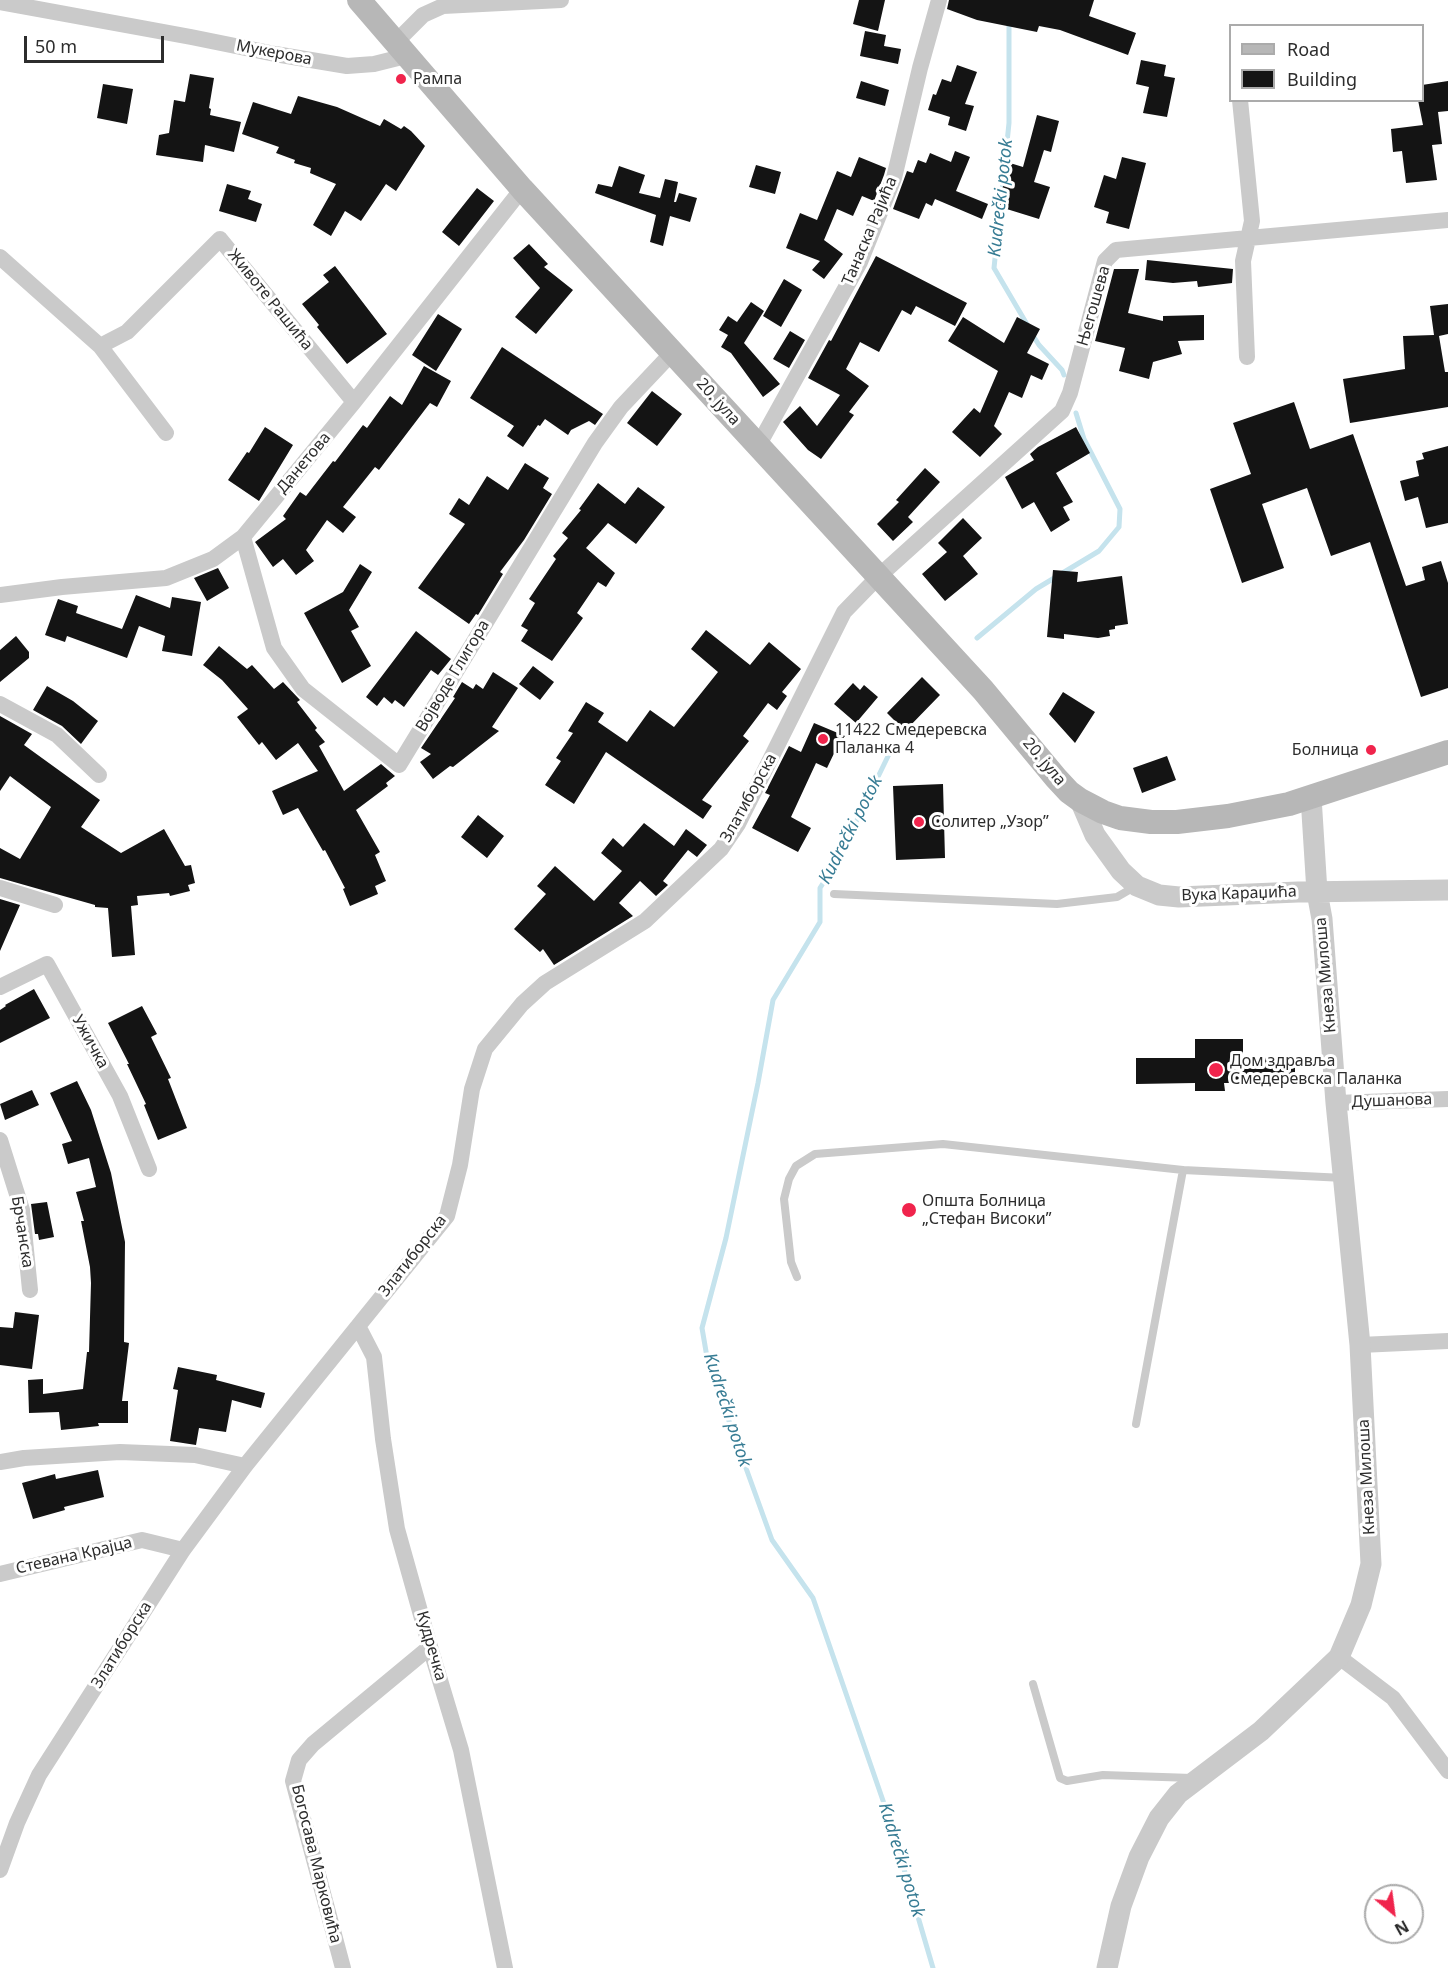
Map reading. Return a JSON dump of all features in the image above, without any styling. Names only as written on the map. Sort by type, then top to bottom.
[{"type":"main road","name":"20. јула","points":[[359,0],[522,189],[983,690],[1068,792],[1103,812],[1120,818],[1171,822],[1258,811],[1311,797],[1448,752]]},
{"type":"street","points":[[400,49],[423,15],[443,6],[561,0]]},
{"type":"street","name":"Танаска Рајића","points":[[758,446],[860,262],[890,189],[939,0]]},
{"type":"street","name":"Мукерова","points":[[0,2],[347,66],[374,64],[400,49]]},
{"type":"street","points":[[1240,102],[1252,221],[1243,261],[1247,357]]},
{"type":"street","name":"Данетова","points":[[1,594],[166,578],[213,559],[243,537],[354,402],[522,189]]},
{"type":"street","name":"Његошева","points":[[878,577],[1062,411],[1070,393],[1105,261],[1116,250],[1448,220]]},
{"type":"street","name":"Животе Рашића","points":[[100,346],[127,332],[220,239],[354,402]]},
{"type":"street","points":[[0,257],[100,346],[166,433]]},
{"type":"street","name":"Војводе Глигора","points":[[243,537],[274,648],[303,689],[399,765],[595,443],[621,406],[672,353]]},
{"type":"street","name":"Златиборска","points":[[0,1867],[39,1776],[183,1550],[245,1466],[447,1216],[460,1165],[472,1089],[485,1049],[522,1004],[545,983],[645,921],[721,849],[738,824],[844,612],[878,577]]},
{"type":"street","points":[[0,704],[57,735],[99,775]]},
{"type":"street","name":"Кнеза Милоша","points":[[1107,1968],[1121,1906],[1139,1857],[1159,1818],[1178,1794],[1261,1731],[1339,1658],[1361,1605],[1371,1563],[1360,1345],[1336,1103],[1323,927],[1317,892],[1311,797]]},
{"type":"street","name":"Вука Караџића","points":[[1080,800],[1095,835],[1121,871],[1137,886],[1159,895],[1179,897],[1448,890]]},
{"type":"street","points":[[0,888],[55,905]]},
{"type":"street","name":"Ужичка","points":[[0,987],[47,964],[120,1096],[149,1169]]},
{"type":"street","name":"Душанова","points":[[1336,1103],[1448,1099]]},
{"type":"street","name":"Брчанска","points":[[0,1140],[21,1210],[30,1290]]},
{"type":"street","name":"Кудречка","points":[[358,1326],[374,1357],[382,1439],[397,1529],[461,1750],[505,1968]]},
{"type":"street","points":[[1360,1345],[1448,1341]]},
{"type":"street","points":[[0,1462],[24,1458],[120,1452],[195,1455],[245,1466]]},
{"type":"street","name":"Стевана Крајца","points":[[0,1574],[142,1540],[183,1550]]},
{"type":"street","name":"Богосава Марковића","points":[[343,1968],[293,1781],[300,1760],[313,1744],[430,1647]]},
{"type":"street","points":[[1339,1658],[1393,1698],[1448,1771]]},
{"type":"lane","points":[[834,894],[1058,904],[1117,897],[1137,886]]},
{"type":"lane","points":[[797,1277],[791,1262],[784,1199],[789,1179],[796,1166],[815,1154],[943,1144],[1183,1170],[1344,1178]]},
{"type":"lane","points":[[1136,1424],[1183,1170]]},
{"type":"lane","points":[[1034,1684],[1060,1778],[1067,1781],[1103,1775],[1120,1775],[1198,1778]]},
{"type":"building","points":[[859,0],[885,0],[878,31],[853,24]]},
{"type":"building","points":[[949,0],[1094,0],[1089,16],[1136,33],[1128,55],[1060,30],[1039,26],[1037,32],[977,20],[947,9]]},
{"type":"building","points":[[865,31],[886,35],[884,46],[901,49],[898,64],[860,56]]},
{"type":"building","points":[[1141,60],[1166,65],[1164,76],[1175,78],[1167,117],[1143,113],[1149,87],[1136,84]]},
{"type":"building","points":[[957,65],[977,72],[965,104],[974,106],[966,131],[948,125],[950,117],[928,110],[933,94],[936,95],[942,79],[951,82]]},
{"type":"building","points":[[190,74],[214,78],[210,115],[241,122],[234,152],[205,145],[203,162],[156,155],[159,135],[169,133],[174,100],[185,102]]},
{"type":"building","points":[[861,81],[889,90],[885,106],[856,98]]},
{"type":"building","points":[[1448,81],[1448,111],[1438,112],[1442,144],[1432,145],[1437,180],[1406,183],[1402,151],[1393,152],[1391,129],[1423,125],[1418,102],[1424,102],[1424,85]]},
{"type":"building","points":[[103,84],[133,89],[127,124],[97,118]]},
{"type":"building","points":[[298,96],[337,107],[380,126],[384,119],[401,129],[404,126],[425,146],[396,191],[386,184],[361,221],[345,211],[331,236],[313,225],[336,184],[310,173],[311,168],[294,163],[295,160],[276,153],[279,147],[242,134],[253,102],[291,114]]},
{"type":"building","points":[[1037,115],[1059,121],[1051,152],[1044,150],[1034,182],[1050,187],[1039,219],[997,206],[1010,163],[1023,167]]},
{"type":"building","points":[[955,151],[970,157],[956,191],[988,204],[982,219],[935,199],[932,206],[926,203],[919,219],[893,209],[907,171],[913,173],[918,160],[926,163],[930,153],[951,162]]},
{"type":"building","points":[[859,157],[886,168],[884,175],[874,201],[862,196],[853,216],[837,209],[824,240],[843,254],[824,279],[812,270],[820,261],[786,248],[800,213],[817,220],[837,171],[851,177]]},
{"type":"building","points":[[1122,157],[1146,163],[1129,229],[1106,223],[1109,212],[1094,207],[1104,175],[1116,179]]},
{"type":"building","points":[[756,165],[781,172],[775,194],[749,187]]},
{"type":"building","points":[[619,166],[645,175],[639,193],[660,198],[665,179],[678,182],[674,202],[679,193],[697,198],[690,222],[670,216],[663,246],[650,242],[656,215],[595,193],[598,184],[612,187]]},
{"type":"building","points":[[227,184],[251,191],[248,199],[262,204],[256,222],[219,211]]},
{"type":"building","points":[[477,188],[494,201],[459,246],[442,232]]},
{"type":"building","points":[[529,244],[548,264],[544,267],[573,290],[536,334],[515,317],[540,288],[513,258]]},
{"type":"building","points":[[876,256],[967,303],[955,326],[916,306],[911,315],[902,310],[879,352],[860,342],[846,369],[869,386],[849,412],[854,415],[821,459],[808,450],[783,422],[800,406],[817,426],[840,395],[808,378],[829,340],[831,341]]},
{"type":"building","points":[[1147,260],[1233,269],[1232,283],[1198,287],[1197,281],[1173,283],[1145,280]]},
{"type":"building","points":[[335,266],[387,334],[347,364],[317,327],[319,325],[302,304],[329,282],[323,275]]},
{"type":"building","points":[[1114,269],[1139,269],[1128,313],[1163,321],[1163,316],[1204,315],[1204,340],[1178,341],[1182,354],[1153,362],[1149,379],[1119,371],[1125,348],[1095,341]]},
{"type":"building","points":[[784,279],[802,290],[781,327],[763,316]]},
{"type":"building","points":[[751,302],[764,311],[744,343],[780,384],[763,397],[731,353],[721,347],[728,335],[719,330],[728,316],[737,322]]},
{"type":"building","points":[[1448,304],[1448,334],[1439,336],[1445,372],[1448,372],[1448,407],[1350,423],[1343,379],[1405,369],[1403,336],[1434,335],[1430,306]]},
{"type":"building","points":[[438,314],[462,329],[436,371],[412,355]]},
{"type":"building","points":[[963,317],[1004,343],[1017,317],[1040,329],[1027,353],[1049,364],[1042,380],[1031,375],[1022,398],[1009,392],[994,426],[1002,434],[980,457],[952,432],[974,408],[980,413],[998,371],[948,341]]},
{"type":"building","points":[[790,331],[805,340],[789,368],[773,359]]},
{"type":"building","points":[[502,347],[603,414],[595,425],[589,421],[571,430],[568,435],[545,419],[523,447],[507,436],[514,426],[470,398]]},
{"type":"building","points":[[424,366],[451,381],[437,407],[430,403],[379,470],[375,467],[343,507],[356,517],[343,533],[327,520],[306,550],[314,561],[296,575],[283,559],[273,567],[255,542],[286,519],[283,516],[300,492],[306,496],[363,425],[367,428],[390,396],[402,405]]},
{"type":"building","points":[[652,391],[682,414],[657,446],[627,423]]},
{"type":"building","points":[[1294,402],[1310,449],[1353,434],[1406,586],[1425,580],[1422,567],[1441,561],[1448,583],[1448,688],[1421,697],[1370,542],[1331,556],[1307,488],[1262,504],[1284,568],[1242,583],[1210,489],[1251,474],[1233,423]]},
{"type":"building","points":[[265,427],[293,445],[259,501],[228,480]]},
{"type":"building","points":[[1076,427],[1090,453],[1056,473],[1073,502],[1063,507],[1070,520],[1051,532],[1034,502],[1022,509],[1005,477],[1034,460],[1030,454],[1038,447]]},
{"type":"building","points":[[1448,446],[1448,523],[1426,528],[1418,497],[1405,501],[1400,481],[1419,476],[1416,461],[1424,459],[1422,453]]},
{"type":"building","points":[[525,463],[549,478],[543,488],[552,494],[524,540],[500,572],[503,574],[478,615],[476,614],[469,624],[418,588],[465,524],[449,514],[459,498],[469,505],[487,476],[508,490]]},
{"type":"building","points":[[925,468],[940,482],[908,517],[913,522],[893,541],[877,524],[899,502],[896,500]]},
{"type":"building","points":[[598,483],[625,504],[638,487],[665,507],[636,544],[608,523],[586,548],[615,573],[606,587],[598,582],[577,613],[583,618],[552,661],[521,641],[528,630],[521,626],[535,603],[529,599],[556,559],[553,556],[568,538],[562,533],[581,510],[579,509]]},
{"type":"building","points":[[963,518],[982,538],[963,556],[978,574],[945,601],[922,574],[947,552],[938,543]]},
{"type":"building","points":[[360,564],[372,572],[349,610],[359,627],[351,631],[371,666],[342,683],[304,613],[343,592]]},
{"type":"building","points":[[218,568],[229,588],[207,601],[194,578]]},
{"type":"building","points":[[1053,570],[1078,572],[1077,582],[1122,576],[1128,624],[1115,626],[1115,629],[1109,630],[1110,636],[1098,638],[1064,634],[1064,639],[1047,637]]},
{"type":"building","points":[[136,595],[170,608],[172,597],[201,602],[192,656],[162,651],[165,636],[139,626],[127,658],[67,636],[65,642],[45,635],[58,599],[78,606],[76,613],[122,629]]},
{"type":"building","points":[[706,630],[750,665],[769,642],[801,669],[782,692],[787,696],[777,710],[768,703],[743,736],[749,741],[702,800],[712,806],[703,819],[606,752],[574,804],[545,785],[561,761],[556,758],[573,733],[568,731],[586,702],[604,713],[598,722],[627,742],[650,710],[674,727],[718,672],[691,649]]},
{"type":"building","points":[[416,631],[451,659],[438,675],[431,670],[404,707],[395,700],[392,704],[384,697],[377,706],[366,697]]},
{"type":"building","points":[[16,636],[29,652],[29,658],[0,682],[0,650]]},
{"type":"building","points":[[219,646],[247,669],[252,665],[274,689],[283,682],[300,700],[297,702],[325,742],[319,746],[344,791],[381,764],[395,776],[386,783],[388,786],[356,810],[380,852],[375,855],[386,881],[375,886],[378,894],[350,906],[343,889],[345,888],[325,850],[323,851],[298,808],[283,815],[272,791],[318,771],[298,743],[276,760],[262,742],[259,745],[237,717],[248,709],[222,680],[203,665]]},
{"type":"building","points":[[533,666],[554,682],[540,700],[519,684]]},
{"type":"building","points":[[493,672],[518,688],[492,727],[499,731],[453,767],[450,766],[433,779],[420,762],[431,754],[421,748],[455,698],[453,697],[462,682],[473,689],[476,684],[483,689]]},
{"type":"building","points":[[922,677],[940,695],[905,731],[887,713]]},
{"type":"building","points":[[853,683],[860,690],[864,685],[878,697],[856,723],[834,704]]},
{"type":"building","points":[[47,686],[73,701],[98,721],[81,744],[62,726],[33,710]]},
{"type":"building","points":[[1063,692],[1095,712],[1075,743],[1049,714]]},
{"type":"building","points":[[0,716],[32,734],[24,745],[100,800],[81,827],[121,853],[164,829],[185,866],[191,865],[195,883],[188,885],[190,891],[170,896],[169,893],[137,896],[138,905],[131,906],[135,955],[112,957],[108,908],[95,907],[95,905],[0,878],[0,848],[20,859],[51,807],[10,776],[0,791]]},
{"type":"building","points":[[814,723],[845,736],[827,768],[816,763],[791,817],[811,828],[798,852],[752,828],[770,795],[765,793],[789,746],[801,752]]},
{"type":"building","points":[[1167,756],[1176,780],[1142,793],[1133,768]]},
{"type":"building","name":"Солитер „Узор”","points":[[943,784],[945,858],[896,860],[893,786]]},
{"type":"building","points":[[478,815],[504,836],[487,858],[461,837]]},
{"type":"building","points":[[644,823],[674,846],[686,829],[707,845],[697,857],[688,850],[663,881],[668,885],[656,896],[640,881],[619,903],[633,916],[554,965],[543,949],[540,952],[514,929],[546,894],[537,886],[555,866],[594,901],[622,871],[601,853],[613,838],[623,847]]},
{"type":"building","points":[[0,899],[20,905],[0,951]]},
{"type":"building","points":[[34,989],[50,1018],[0,1043],[0,1010]]},
{"type":"building","points":[[142,1006],[157,1034],[151,1037],[171,1078],[168,1079],[187,1128],[158,1140],[144,1105],[146,1104],[127,1064],[129,1064],[108,1023]]},
{"type":"building","name":"Дом здравља Смедеревска Паланка","points":[[1195,1039],[1243,1039],[1243,1058],[1295,1057],[1295,1083],[1224,1083],[1225,1091],[1195,1091],[1195,1083],[1136,1084],[1136,1058],[1195,1058]]},
{"type":"building","points":[[77,1081],[91,1110],[111,1173],[125,1242],[124,1342],[129,1343],[122,1401],[128,1401],[128,1423],[98,1423],[99,1426],[61,1430],[59,1412],[29,1413],[28,1380],[43,1379],[43,1394],[83,1389],[87,1352],[89,1352],[91,1283],[81,1221],[84,1221],[76,1192],[96,1187],[89,1158],[68,1164],[62,1144],[72,1141],[50,1093]]},
{"type":"building","points":[[32,1090],[39,1105],[5,1120],[0,1104]]},
{"type":"building","points":[[47,1202],[54,1237],[39,1240],[38,1234],[35,1234],[31,1204]]},
{"type":"building","points":[[15,1312],[39,1315],[32,1369],[0,1365],[0,1327],[13,1328]]},
{"type":"building","points":[[178,1367],[217,1375],[216,1380],[265,1393],[261,1408],[232,1400],[226,1432],[199,1428],[196,1445],[170,1441],[178,1390],[173,1389]]},
{"type":"building","points":[[98,1470],[104,1497],[64,1507],[65,1510],[33,1519],[22,1483],[55,1474],[56,1479]]},
{"type":"waterway","name":"Kudrečki potok","points":[[1009,21],[1009,123],[994,268],[1028,326]]},
{"type":"waterway","name":"Kudrečki potok","points":[[1032,334],[1064,375]]},
{"type":"waterway","name":"Kudrečki potok","points":[[977,638],[1036,589],[1099,551],[1119,527],[1120,509],[1084,439],[1076,413]]},
{"type":"waterway","name":"Kudrečki potok","points":[[893,746],[836,863],[820,888],[820,922],[773,1000],[726,1238],[702,1328],[708,1363],[772,1540],[813,1598],[889,1818],[933,1968]]},
{"type":"place","name":"Рампа","points":[[401,79]]},
{"type":"place","name":"11422 Смедеревска Паланка 4","points":[[823,739]]},
{"type":"place","name":"Болница","points":[[1371,750]]},
{"type":"place","name":"Солитер „Узор”","points":[[919,822]]},
{"type":"place","name":"Дом здравља Смедеревска Паланка","points":[[1216,1070]]},
{"type":"place","name":"Општа Болница „Стефан Високи”","points":[[909,1210]]}]
